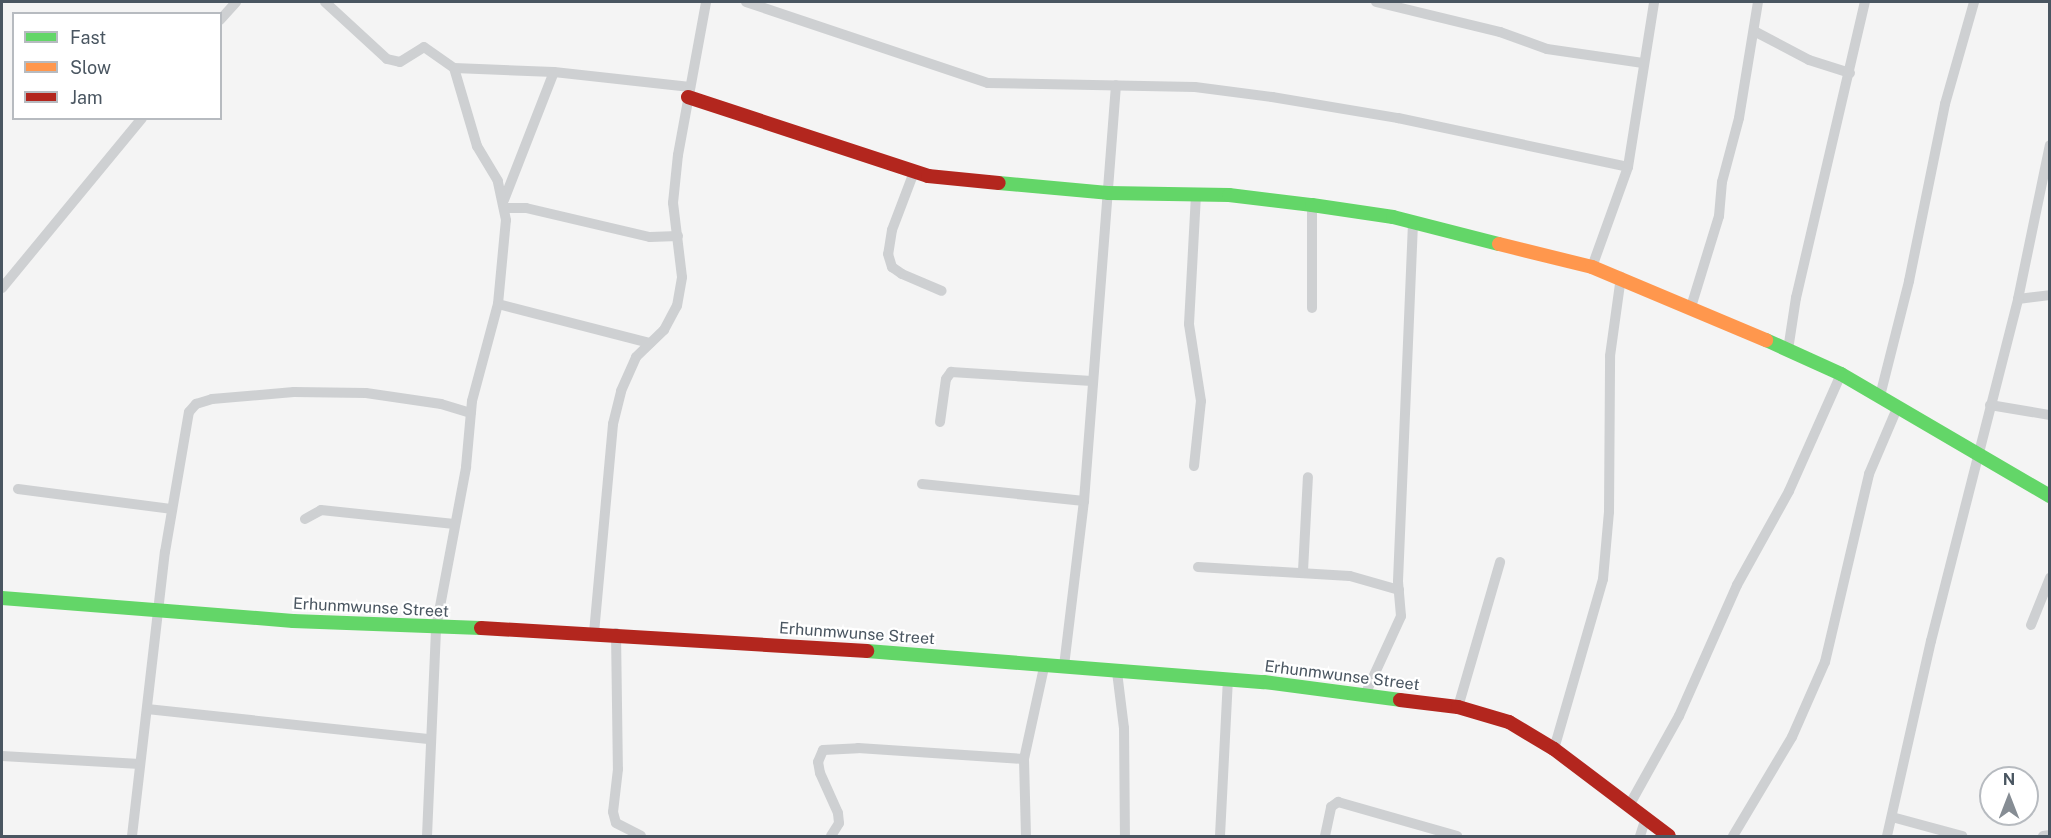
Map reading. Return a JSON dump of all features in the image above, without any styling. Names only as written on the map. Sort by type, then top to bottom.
[{"type":"street","points":[[222,19],[236,2]]},
{"type":"street","points":[[325,2],[387,59],[400,62],[424,47],[454,68],[554,72],[689,92],[914,172],[972,183],[1108,193],[1196,194],[1312,205],[1413,222],[1592,267],[1691,307],[1841,374],[1980,452],[2049,496]]},
{"type":"street","points":[[594,633],[613,424],[625,382],[636,357],[664,330],[677,306],[682,278],[673,203],[689,92],[706,2]]},
{"type":"street","points":[[746,2],[988,83],[1195,87],[1272,97],[1398,118],[1628,167]]},
{"type":"street","points":[[1376,2],[1500,32],[1547,48],[1643,63]]},
{"type":"street","points":[[1592,267],[1628,167],[1640,107],[1643,63],[1654,2]]},
{"type":"street","points":[[1691,307],[1719,216],[1722,182],[1739,118],[1758,2]]},
{"type":"street","points":[[1788,350],[1796,298],[1865,2]]},
{"type":"street","points":[[1880,396],[1909,281],[1945,104],[1974,2]]},
{"type":"street","points":[[1754,31],[1809,60],[1850,73]]},
{"type":"street","points":[[454,68],[477,146],[505,204]]},
{"type":"street","points":[[427,837],[436,628],[466,467],[471,413],[485,344],[498,304],[505,204],[554,72]]},
{"type":"street","points":[[1064,666],[1084,501],[1116,85]]},
{"type":"street","points":[[2,288],[140,120]]},
{"type":"street","points":[[1887,837],[1990,405],[2045,188],[2049,145]]},
{"type":"street","points":[[914,172],[892,230],[888,254],[892,267],[902,274],[942,291]]},
{"type":"street","points":[[1194,466],[1202,401],[1189,324],[1196,194]]},
{"type":"street","points":[[505,204],[650,237],[678,236]]},
{"type":"street","points":[[1312,205],[1312,308]]},
{"type":"street","points":[[1364,697],[1399,624],[1413,222]]},
{"type":"street","points":[[1554,749],[1603,579],[1609,512],[1610,356],[1621,277]]},
{"type":"street","points":[[2018,299],[2049,295]]},
{"type":"street","points":[[498,304],[650,343]]},
{"type":"street","points":[[940,422],[946,379],[951,372],[1092,381]]},
{"type":"street","points":[[1630,804],[1679,716],[1737,585],[1789,491],[1841,374]]},
{"type":"street","points":[[132,837],[171,509],[183,433],[189,412],[196,404],[212,399],[294,392],[366,393],[441,404],[471,413]]},
{"type":"street","points":[[1990,405],[2049,415]]},
{"type":"street","points":[[1733,837],[1792,737],[1825,662],[1869,474],[1898,406]]},
{"type":"street","points":[[1303,571],[1308,477]]},
{"type":"street","points":[[922,484],[1084,501]]},
{"type":"street","points":[[18,489],[171,509]]},
{"type":"street","points":[[305,519],[321,510],[454,524]]},
{"type":"street","points":[[1458,707],[1500,562]]},
{"type":"street","points":[[1198,567],[1303,571],[1350,576],[1399,590]]},
{"type":"street","points":[[2031,625],[2049,579]]},
{"type":"street","name":"Erhunmwunse Street","points":[[2,598],[159,612],[436,628],[616,633],[1045,663],[1117,672],[1228,679],[1458,707],[1509,722],[1554,749],[1630,804],[1669,837]]},
{"type":"street","points":[[616,633],[618,770],[613,812],[616,823],[641,837]]},
{"type":"street","points":[[1026,837],[1024,759],[1045,663]]},
{"type":"street","points":[[1117,672],[1124,728],[1125,837]]},
{"type":"street","points":[[1220,837],[1228,679]]},
{"type":"street","points":[[147,709],[430,739]]},
{"type":"street","points":[[831,837],[839,823],[838,813],[820,773],[818,762],[823,750],[858,748],[1024,759]]},
{"type":"street","points":[[2,756],[140,765]]},
{"type":"street","points":[[1325,837],[1331,807],[1338,802],[1457,837]]},
{"type":"street","points":[[1892,817],[1962,837]]},
{"type":"street","points":[[1640,837],[1646,818]]},
{"type":"street","points":[[2043,837],[2049,835]]},
{"type":"traffic: fast","points":[[999,183],[1108,193],[1229,195],[1312,205],[1393,217],[1499,244]]},
{"type":"traffic: fast","points":[[1766,340],[1841,374],[2050,496]]},
{"type":"traffic: fast","points":[[2,598],[293,621],[481,628]]},
{"type":"traffic: fast","points":[[867,651],[1264,682],[1400,700]]},
{"type":"traffic: slow","points":[[1499,244],[1592,267],[1766,340]]},
{"type":"traffic: jam","points":[[688,97],[928,176],[999,183]]},
{"type":"traffic: jam","points":[[481,628],[867,651]]},
{"type":"traffic: jam","points":[[1400,700],[1458,707],[1509,722],[1554,749],[1669,836]]}]
